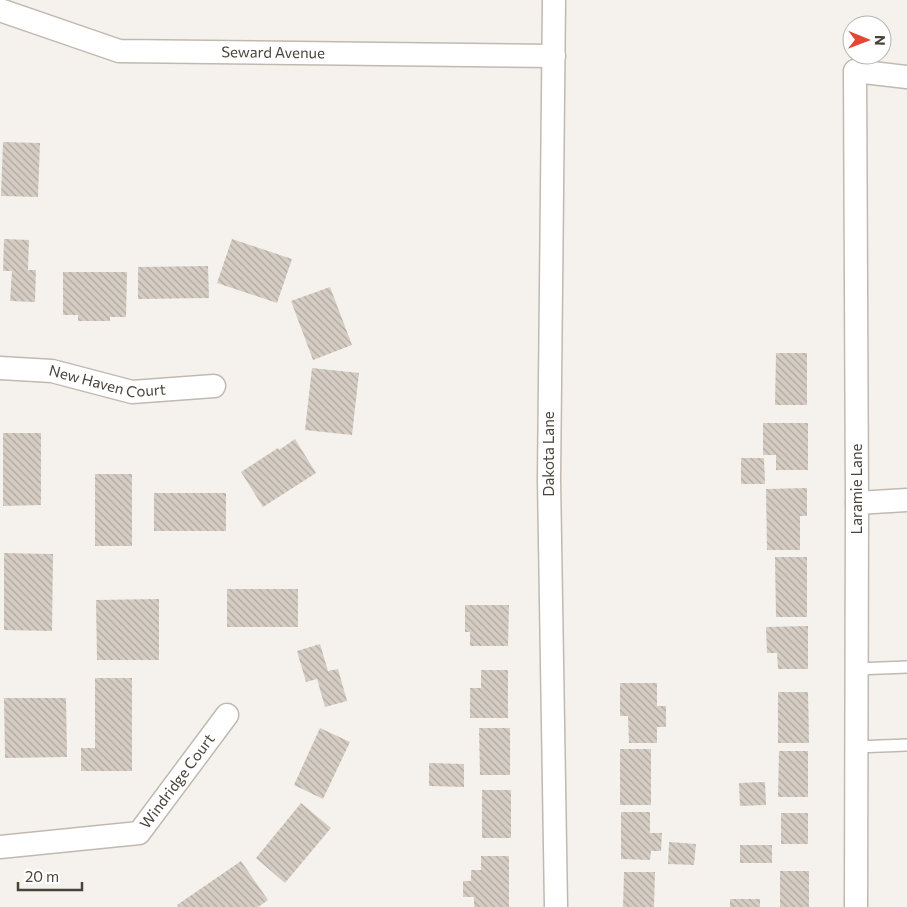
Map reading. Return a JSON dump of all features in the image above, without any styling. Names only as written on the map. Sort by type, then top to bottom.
[{"type":"street","name":"Dakota Lane","points":[[554,0],[549,479],[556,907]]},
{"type":"street","name":"Seward Avenue","points":[[0,10],[119,51],[554,56]]},
{"type":"street","name":"Laramie Lane","points":[[856,907],[855,71],[907,77]]},
{"type":"street","name":"New Haven Court","points":[[0,368],[52,371],[132,392],[214,386]]},
{"type":"street","points":[[857,503],[907,500]]},
{"type":"street","name":"Windridge Court","points":[[0,847],[139,834],[227,715]]},
{"type":"lane","points":[[856,669],[907,667]]},
{"type":"lane","points":[[856,747],[907,745]]},
{"type":"building","points":[[3,142],[40,143],[38,197],[1,196]]},
{"type":"building","points":[[4,239],[29,240],[28,270],[36,270],[35,302],[10,301],[12,271],[3,271]]},
{"type":"building","points":[[232,239],[292,259],[277,303],[217,283]]},
{"type":"building","points":[[208,266],[209,298],[138,299],[138,267]]},
{"type":"building","points":[[63,272],[127,272],[126,317],[110,317],[110,321],[78,321],[78,315],[63,315]]},
{"type":"building","points":[[330,287],[352,345],[313,360],[291,301]]},
{"type":"building","points":[[776,353],[807,353],[807,405],[775,405]]},
{"type":"building","points":[[312,368],[359,373],[352,435],[305,430]]},
{"type":"building","points":[[763,423],[808,423],[808,470],[776,470],[776,455],[763,455]]},
{"type":"building","points":[[3,433],[41,433],[41,505],[3,506]]},
{"type":"building","points":[[295,439],[316,473],[263,507],[241,472]]},
{"type":"building","points":[[741,458],[764,458],[765,484],[741,484]]},
{"type":"building","points":[[95,474],[132,474],[132,546],[95,546]]},
{"type":"building","points":[[807,488],[807,516],[800,516],[800,550],[767,550],[766,489]]},
{"type":"building","points":[[154,493],[226,493],[226,531],[154,531]]},
{"type":"building","points":[[4,553],[53,554],[52,631],[4,630]]},
{"type":"building","points":[[775,557],[807,557],[807,617],[776,617]]},
{"type":"building","points":[[227,589],[298,589],[298,627],[227,627]]},
{"type":"building","points":[[159,599],[159,660],[97,660],[96,600]]},
{"type":"building","points":[[465,605],[509,605],[508,646],[470,646],[470,632],[465,632]]},
{"type":"building","points":[[808,626],[808,669],[778,669],[777,653],[767,653],[766,627]]},
{"type":"building","points":[[320,644],[328,671],[338,669],[347,701],[325,707],[317,679],[306,682],[297,651]]},
{"type":"building","points":[[481,670],[508,670],[508,718],[470,718],[470,688],[481,688]]},
{"type":"building","points":[[95,678],[132,678],[132,771],[81,771],[81,748],[95,748]]},
{"type":"building","points":[[620,683],[657,683],[657,706],[666,706],[666,727],[657,727],[657,743],[629,743],[628,716],[620,716]]},
{"type":"building","points":[[778,692],[808,692],[809,743],[778,743]]},
{"type":"building","points":[[4,698],[66,698],[67,757],[5,758]]},
{"type":"building","points":[[320,728],[350,742],[323,799],[294,785]]},
{"type":"building","points":[[479,728],[510,728],[510,775],[480,775]]},
{"type":"building","points":[[620,749],[651,749],[651,805],[620,805]]},
{"type":"building","points":[[779,751],[808,751],[808,797],[778,797]]},
{"type":"building","points":[[429,763],[464,764],[464,787],[429,786]]},
{"type":"building","points":[[765,782],[766,805],[740,806],[739,783]]},
{"type":"building","points":[[482,790],[511,790],[511,838],[482,838]]},
{"type":"building","points":[[301,803],[331,828],[285,883],[256,858]]},
{"type":"building","points":[[621,812],[650,812],[650,833],[662,833],[661,851],[651,851],[650,860],[621,859]]},
{"type":"building","points":[[781,813],[808,813],[808,844],[781,844]]},
{"type":"building","points":[[669,842],[696,844],[694,865],[668,864]]},
{"type":"building","points":[[740,845],[772,845],[772,863],[740,863]]},
{"type":"building","points":[[481,856],[509,856],[509,907],[474,907],[474,897],[463,897],[463,881],[471,881],[471,870],[481,870]]},
{"type":"building","points":[[241,861],[268,900],[258,907],[179,907],[177,905]]},
{"type":"building","points":[[780,871],[809,871],[809,907],[780,907]]},
{"type":"building","points":[[624,872],[655,872],[654,907],[623,907]]},
{"type":"building","points":[[730,899],[760,899],[760,907],[730,907]]}]
